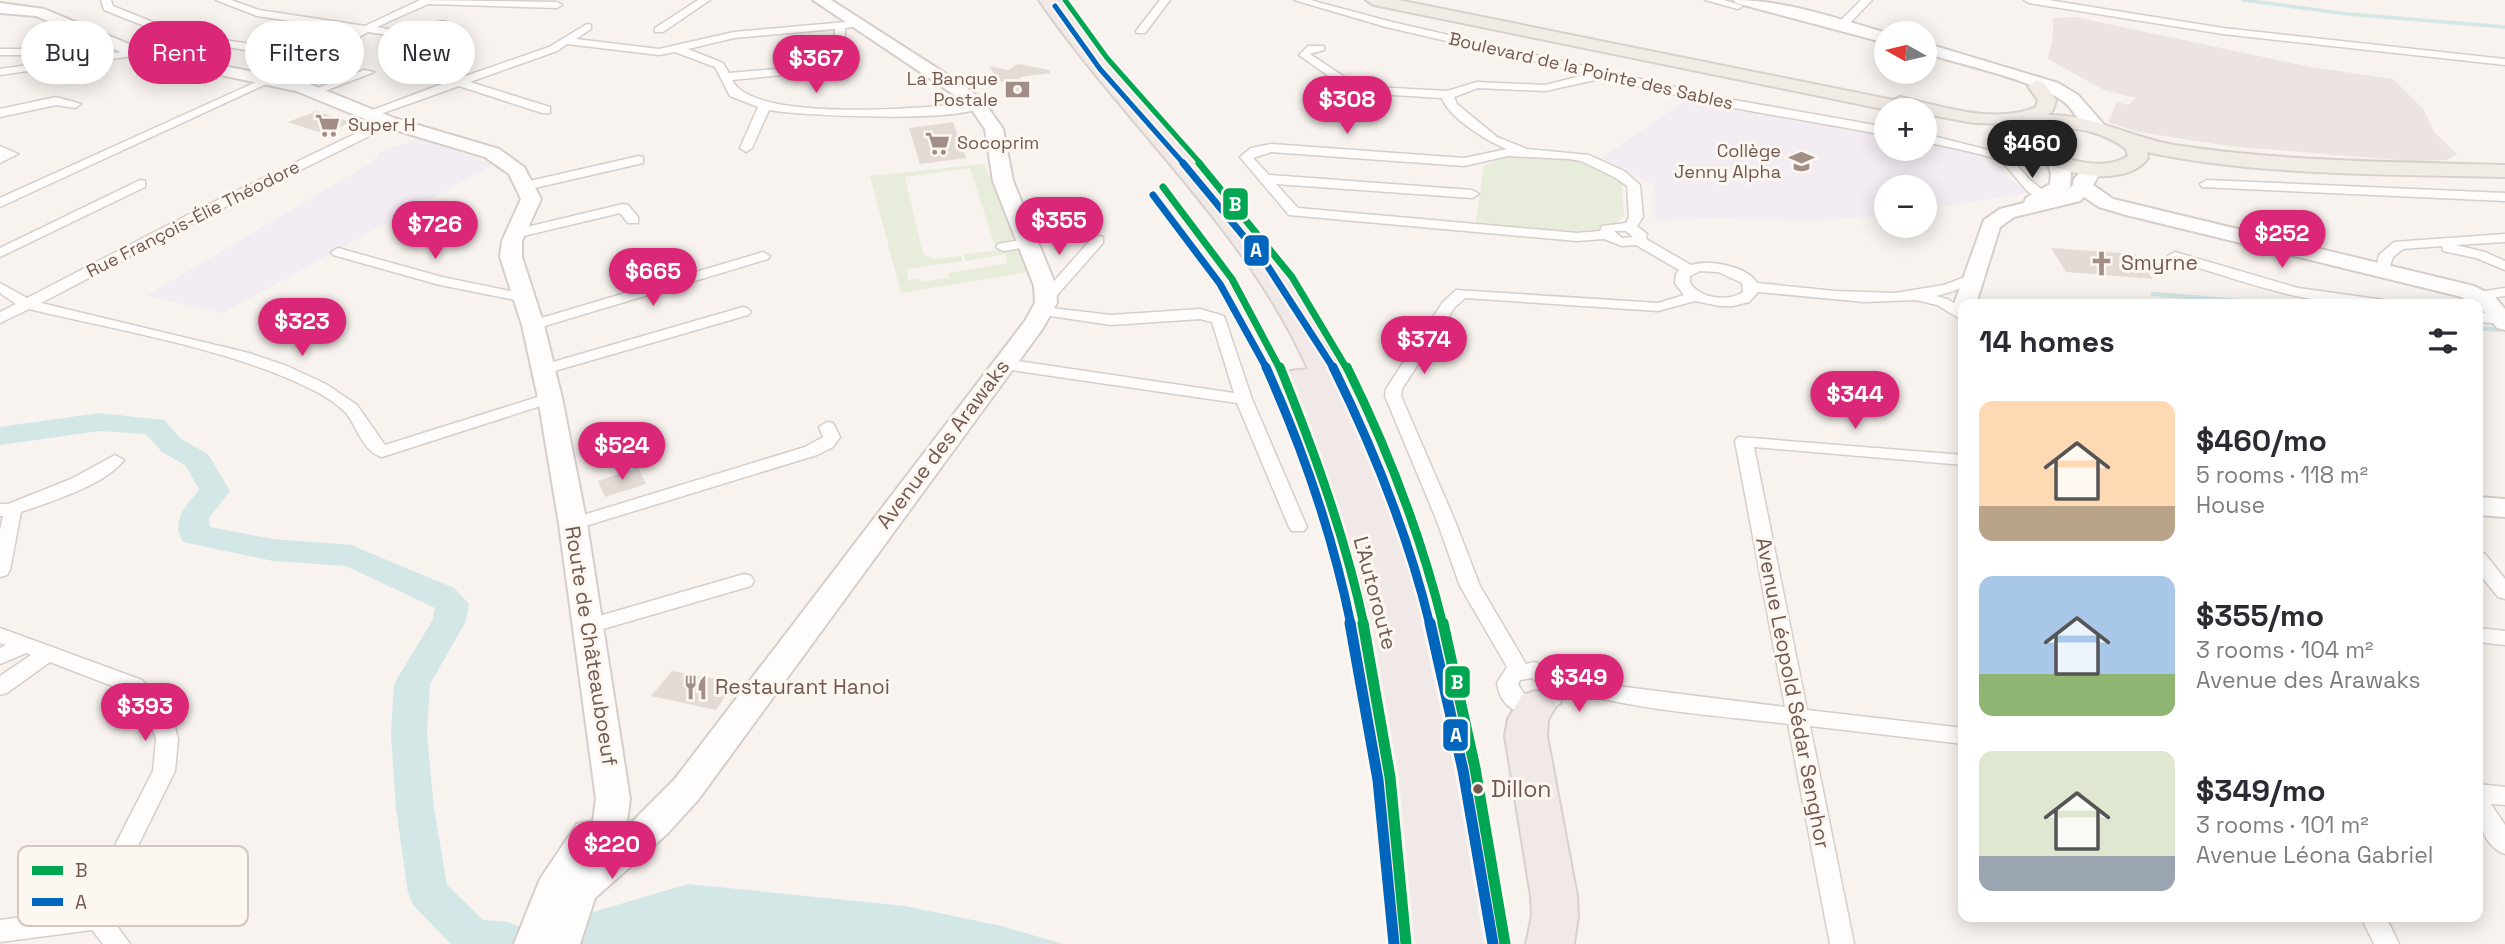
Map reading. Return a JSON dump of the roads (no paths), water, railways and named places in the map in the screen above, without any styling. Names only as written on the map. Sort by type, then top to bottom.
[{"type":"highway","name":"L'Autoroute","points":[[1050,5],[1210,197],[1265,268],[1315,351],[1367,465],[1408,591],[1433,701],[1454,827],[1464,944]]},
{"type":"highway","name":"L'Autoroute","points":[[1050,5],[1054,33],[1194,205],[1244,271],[1286,344],[1315,403],[1374,575],[1399,688],[1416,802],[1430,944]]},
{"type":"highway","points":[[1540,687],[1528,719],[1526,736],[1554,896],[1555,916],[1550,944]]},
{"type":"highway","points":[[1454,827],[1473,944]]},
{"type":"main road","points":[[821,0],[848,25],[959,90],[978,106],[994,129],[1003,181],[1045,286],[1045,304]]},
{"type":"main road","points":[[1354,0],[1874,107]]},
{"type":"main road","points":[[1374,0],[1874,102]]},
{"type":"main road","points":[[1742,2],[1874,33]]},
{"type":"main road","points":[[0,8],[40,12],[128,53]]},
{"type":"main road","points":[[1937,52],[2067,94],[2097,127]]},
{"type":"main road","points":[[1782,83],[2002,119],[2030,116],[2044,110],[2047,100],[2030,82]]},
{"type":"main road","points":[[2030,82],[2054,95],[2062,104],[2062,117],[2059,121]]},
{"type":"main road","points":[[287,84],[316,91],[388,122],[492,153],[517,171],[526,186]]},
{"type":"main road","points":[[1937,114],[1993,125],[2024,135],[2056,161],[2088,178],[2106,203],[2382,272],[2458,299]]},
{"type":"main road","points":[[1937,121],[1984,131],[2024,135]]},
{"type":"main road","points":[[2024,135],[2033,123],[2059,121],[2097,127],[2129,141],[2158,149],[2243,159],[2406,169],[2505,171]]},
{"type":"main road","points":[[2129,141],[2139,153],[2134,163]]},
{"type":"main road","points":[[2046,198],[2061,174],[2056,161]]},
{"type":"main road","points":[[1967,299],[1991,223],[2007,213],[2046,198],[2073,197],[2088,178],[2134,163],[2191,162],[2505,177]]},
{"type":"main road","name":"Route de Châteauboeuf","points":[[526,186],[531,199],[515,234],[511,257],[545,369],[573,524],[613,800],[610,821],[599,847],[558,914]]},
{"type":"main road","points":[[2046,198],[2133,211]]},
{"type":"main road","name":"Avenue des Arawaks","points":[[599,847],[667,810],[686,790],[1004,364],[1045,304]]},
{"type":"main road","points":[[2483,309],[2503,322]]},
{"type":"main road","points":[[2483,506],[2505,508]]},
{"type":"main road","points":[[558,914],[613,800]]},
{"type":"main road","points":[[558,914],[667,810]]},
{"type":"street","points":[[106,0],[108,8],[180,37],[245,47]]},
{"type":"street","points":[[220,0],[257,13],[378,31]]},
{"type":"street","points":[[366,30],[428,0],[557,5]]},
{"type":"street","points":[[659,30],[705,0]]},
{"type":"street","points":[[1141,31],[1165,0]]},
{"type":"street","name":"Boulevard de la Pointe des Sables","points":[[1298,0],[1390,25],[1723,102],[1874,129]]},
{"type":"street","points":[[1710,0],[1742,2]]},
{"type":"street","points":[[1843,24],[1867,0]]},
{"type":"street","points":[[2029,0],[2223,31],[2505,62]]},
{"type":"street","points":[[509,15],[523,5]]},
{"type":"street","points":[[566,41],[641,52],[676,48],[734,35],[848,25],[840,67],[726,77]]},
{"type":"street","points":[[475,78],[553,49],[587,27]]},
{"type":"street","points":[[676,48],[719,65],[735,94],[765,106],[797,111],[905,112],[978,106]]},
{"type":"street","points":[[1320,48],[1307,49],[1304,55],[1346,83],[1363,84],[1372,90],[1448,95],[1477,85],[1534,89],[1605,75]]},
{"type":"street","points":[[0,52],[128,54]]},
{"type":"street","points":[[0,72],[128,54]]},
{"type":"street","points":[[1578,68],[1580,81]]},
{"type":"street","points":[[316,91],[368,72]]},
{"type":"street","points":[[0,203],[274,84]]},
{"type":"street","points":[[368,114],[458,84]]},
{"type":"street","points":[[464,84],[546,110]]},
{"type":"street","points":[[1448,95],[1453,107],[1493,139],[1535,153]]},
{"type":"street","points":[[0,113],[56,101],[75,104]]},
{"type":"street","points":[[746,148],[765,106]]},
{"type":"street","name":"Rue François-Élie Théodore","points":[[0,318],[206,211],[388,122]]},
{"type":"street","points":[[1487,157],[1494,149],[1493,139]]},
{"type":"street","points":[[1937,141],[1998,155],[2012,165],[2023,181],[2046,198]]},
{"type":"street","points":[[1634,234],[1636,217],[1633,185],[1627,179],[1585,158],[1508,152],[1457,162],[1270,148],[1255,151],[1246,157],[1294,212],[1577,237],[1607,234],[1610,227],[1634,234],[1689,270]]},
{"type":"street","points":[[0,150],[12,154],[0,159]]},
{"type":"street","points":[[526,186],[639,160]]},
{"type":"street","points":[[1264,179],[1472,194]]},
{"type":"street","points":[[2023,181],[2046,198]]},
{"type":"street","points":[[0,253],[140,184]]},
{"type":"street","points":[[2207,184],[2505,197]]},
{"type":"street","points":[[515,234],[623,208],[633,220]]},
{"type":"street","points":[[2382,272],[2389,250],[2399,245],[2505,238]]},
{"type":"street","points":[[1098,240],[1045,304],[1111,320],[1200,314],[1219,318],[1244,399],[1297,527]]},
{"type":"street","points":[[1003,247],[1027,243]]},
{"type":"street","points":[[2421,244],[2480,255],[2505,266]]},
{"type":"street","points":[[338,252],[440,281],[525,299]]},
{"type":"street","points":[[533,325],[763,256]]},
{"type":"street","points":[[2175,256],[2296,292],[2347,299]]},
{"type":"street","points":[[1752,287],[1748,297],[1732,303],[1695,296],[1682,285],[1684,274],[1698,267],[1721,268],[1742,276],[1752,287],[1885,297],[1911,296],[1955,287],[1973,278]]},
{"type":"street","points":[[0,287],[27,304],[243,356],[281,369],[320,387],[351,409],[382,452],[550,398]]},
{"type":"street","points":[[2483,303],[2505,292]]},
{"type":"street","points":[[1695,296],[1658,307],[1461,293],[1448,305],[1394,389],[1393,396],[1446,521],[1470,586],[1540,687],[1958,735]]},
{"type":"street","points":[[1911,296],[1942,302],[1958,311]]},
{"type":"street","points":[[545,369],[743,312]]},
{"type":"street","points":[[1004,364],[1244,399]]},
{"type":"street","points":[[573,524],[811,450],[827,443],[832,437],[827,427]]},
{"type":"street","name":"Avenue Léopold Sédar Senghor","points":[[1842,944],[1744,441],[1958,459]]},
{"type":"street","points":[[5,510],[72,487],[94,476],[115,460]]},
{"type":"street","points":[[0,570],[13,514],[5,510]]},
{"type":"street","points":[[2483,564],[2505,592]]},
{"type":"street","points":[[589,626],[744,582]]},
{"type":"street","points":[[0,635],[135,686],[154,706],[163,723],[167,739],[164,771],[126,846]]},
{"type":"street","points":[[2483,636],[2505,638]]},
{"type":"street","points":[[0,657],[24,645]]},
{"type":"street","points":[[0,687],[47,654]]},
{"type":"street","points":[[2483,794],[2505,796]]},
{"type":"street","points":[[2483,810],[2505,844]]},
{"type":"street","points":[[2375,922],[2387,944]]},
{"type":"street","points":[[0,930],[35,926]]},
{"type":"street","points":[[103,926],[118,944]]},
{"type":"waterway","points":[[2243,0],[2348,14],[2505,27]]},
{"type":"waterway","points":[[2153,294],[2214,299]]},
{"type":"waterway","points":[[2483,328],[2499,330]]},
{"type":"waterway","points":[[0,436],[99,422],[154,426],[171,445],[198,460],[215,491],[194,516],[194,535],[273,550],[351,556],[442,596],[452,604],[449,621],[412,684],[409,735],[415,808],[428,893],[471,936],[508,941]]},
{"type":"place","name":"La Banque Postale","points":[[1018,89]]},
{"type":"place","name":"Super H","points":[[328,125]]},
{"type":"place","name":"Socoprim","points":[[937,143]]},
{"type":"place","name":"Collège Jenny Alpha","points":[[1801,161]]},
{"type":"place","name":"Smyrne","points":[[2101,263]]},
{"type":"place","name":"Restaurant Hanoi","points":[[695,687]]},
{"type":"place","name":"Dillon","points":[[1478,789]]}]
